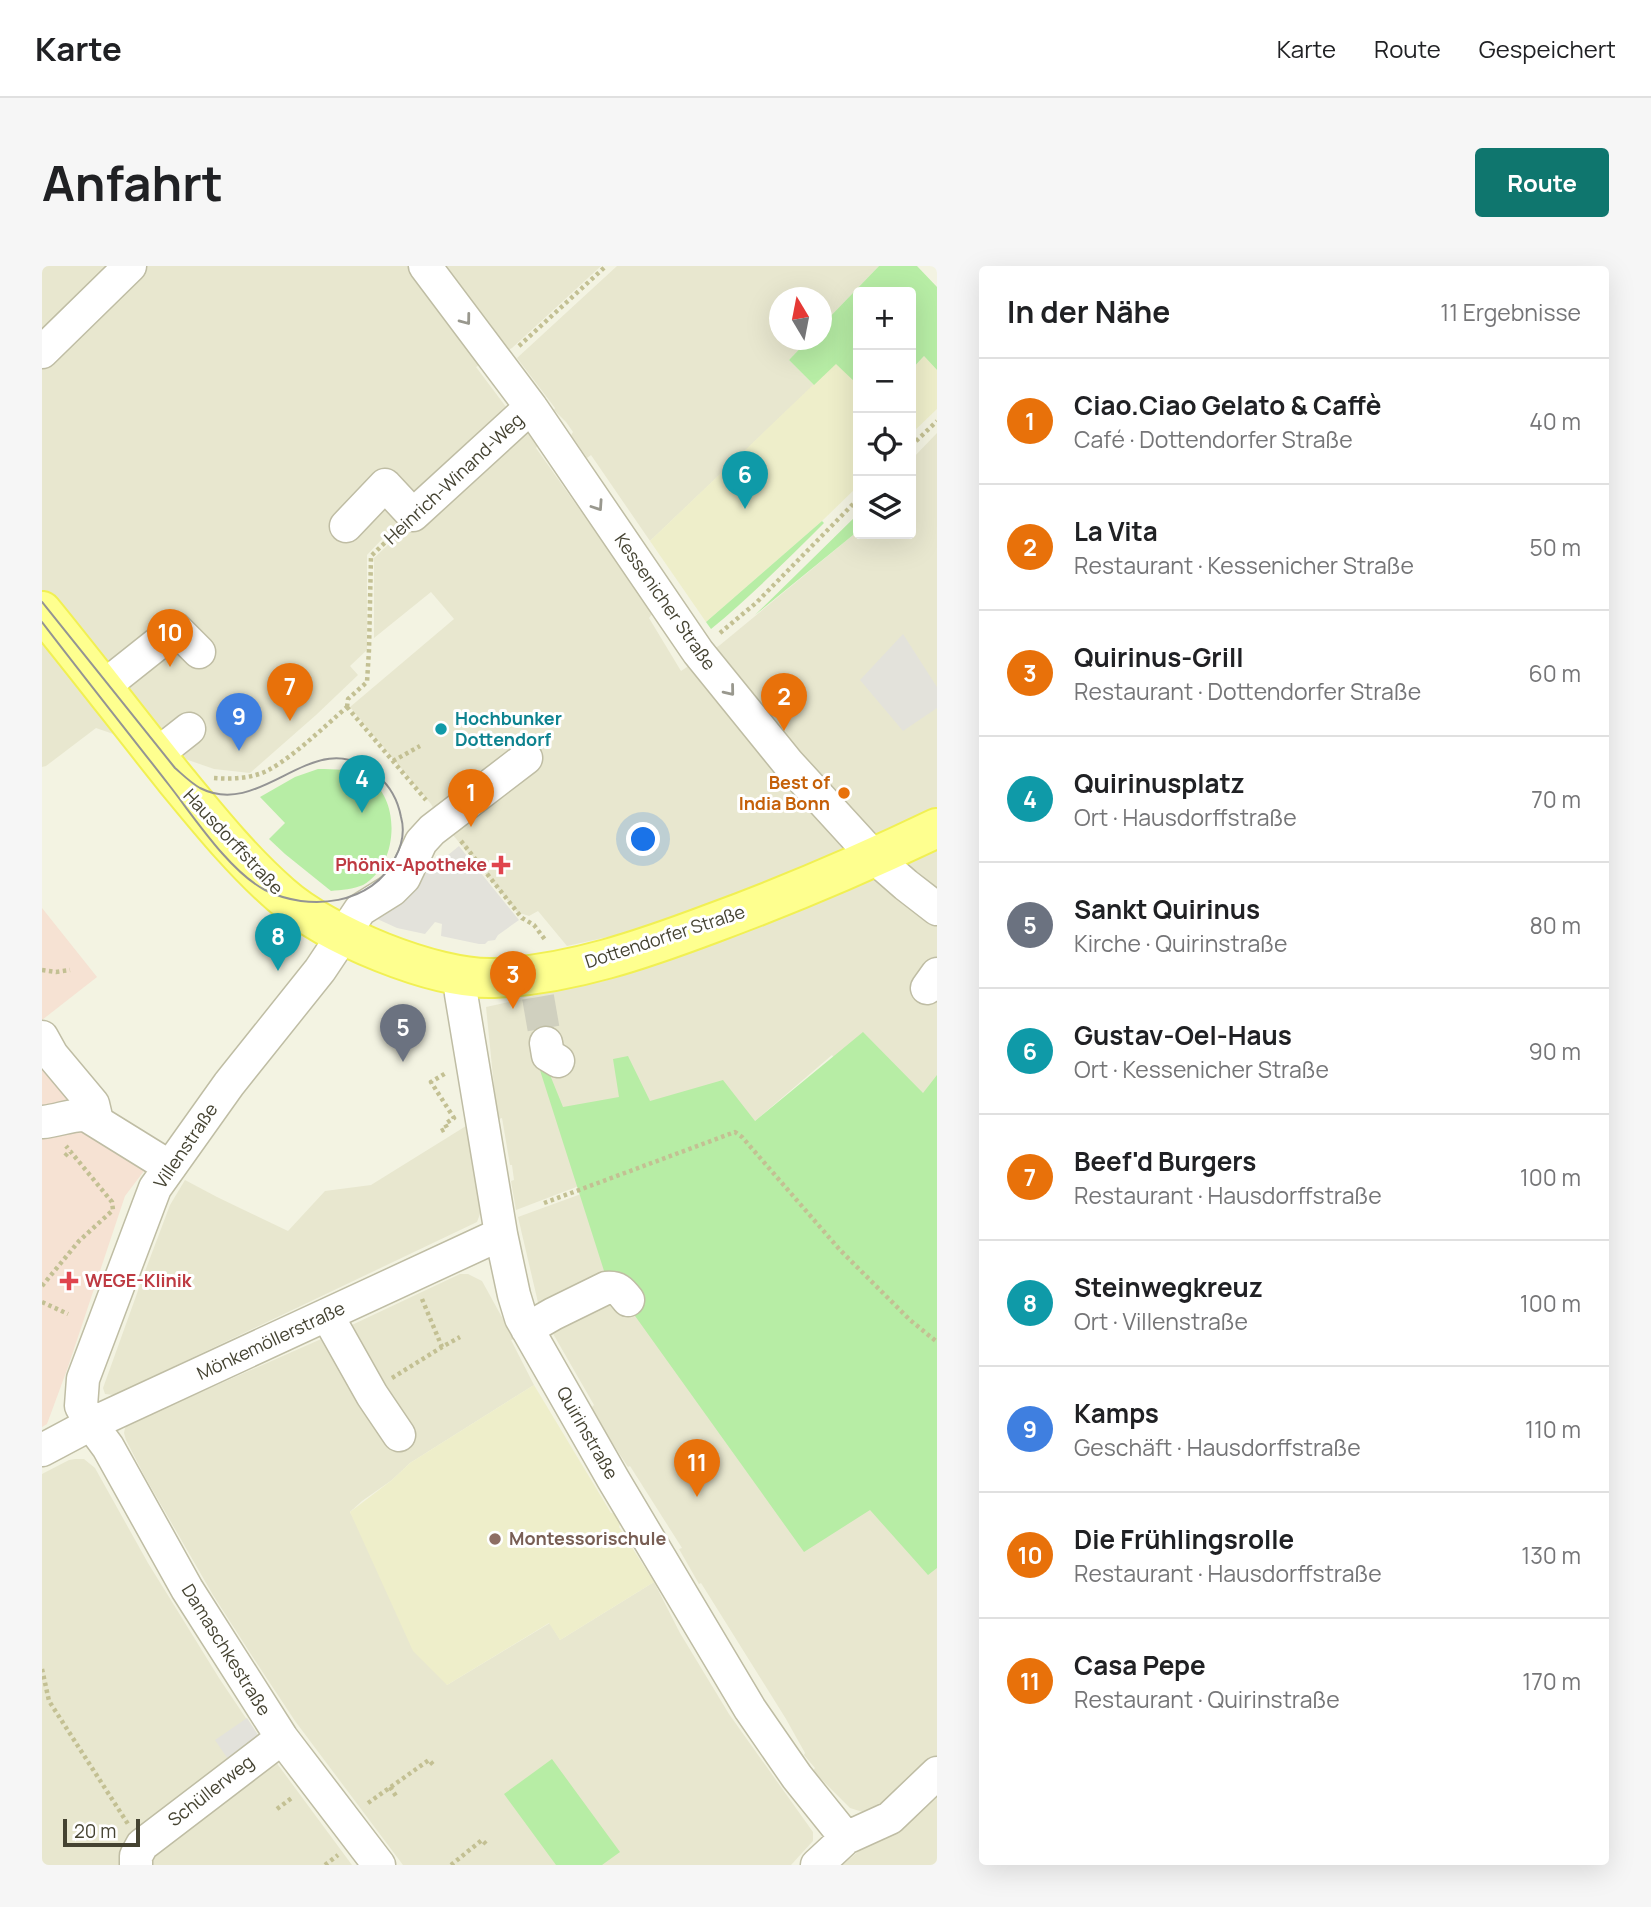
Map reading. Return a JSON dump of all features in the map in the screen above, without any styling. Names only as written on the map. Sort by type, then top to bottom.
[{"type":"main road","name":"Hausdorffstraße","points":[[42,611],[221,834],[282,896],[313,919],[342,935]]},
{"type":"main road","name":"Dottendorfer Straße","points":[[342,935],[398,957],[460,975],[546,980],[665,941],[756,907],[875,858],[937,828]]},
{"type":"street","points":[[42,352],[130,266]]},
{"type":"street","name":"Kessenicher Straße","points":[[425,266],[531,407],[698,652],[783,758],[875,858],[937,909]]},
{"type":"street","name":"Heinrich-Winand-Weg","points":[[413,515],[531,407]]},
{"type":"street","points":[[345,526],[385,485],[413,515]]},
{"type":"street","points":[[103,687],[168,618],[199,652]]},
{"type":"street","points":[[160,760],[190,729]]},
{"type":"street","name":"Villenstraße","points":[[91,1424],[81,1406],[83,1379],[155,1188],[229,1084],[320,970],[360,910],[376,902],[404,878],[421,842],[432,830],[526,758]]},
{"type":"street","name":"Quirinstraße","points":[[460,975],[501,1234],[514,1295],[527,1329],[750,1709],[797,1777],[846,1838]]},
{"type":"street","points":[[42,1037],[52,1055],[93,1104],[97,1121]]},
{"type":"street","points":[[49,1121],[74,1114],[86,1115],[170,1167]]},
{"type":"street","name":"Mönkemöllerstraße","points":[[42,1450],[91,1424],[501,1234]]},
{"type":"street","points":[[527,1329],[606,1288],[621,1291],[628,1300]]},
{"type":"street","points":[[327,1315],[399,1435]]},
{"type":"street","name":"Damaschkestraße","points":[[91,1424],[108,1447],[187,1589],[282,1738],[379,1865]]},
{"type":"street","name":"Schüllerweg","points":[[139,1855],[282,1738]]},
{"type":"street","points":[[817,1865],[846,1838],[890,1818],[937,1773]]},
{"type":"path","points":[[500,364],[606,266]]},
{"type":"path","points":[[916,441],[937,421]]},
{"type":"path","points":[[698,652],[756,603],[853,504]]},
{"type":"path","name":"Heinrich-Winand-Weg","points":[[347,707],[348,699],[367,682],[371,556],[413,515]]},
{"type":"path","points":[[347,707],[522,918],[534,925],[546,980]]},
{"type":"path","name":"Hausdorffstraße","points":[[160,760],[206,778],[234,779],[260,774],[276,766],[347,707]]},
{"type":"path","points":[[393,761],[420,746]]},
{"type":"path","points":[[42,970],[70,970]]},
{"type":"path","points":[[433,1085],[454,1118],[444,1124],[447,1128],[441,1131]]},
{"type":"path","points":[[42,1286],[79,1241],[113,1210],[112,1202],[49,1121]]},
{"type":"path","points":[[544,1203],[735,1132],[848,1258],[910,1320],[937,1342]]},
{"type":"path","points":[[65,1156],[70,1151]]},
{"type":"path","points":[[412,1275],[442,1347]]},
{"type":"path","points":[[42,1302],[68,1314]]},
{"type":"path","points":[[370,1390],[460,1337]]},
{"type":"path","points":[[42,1669],[49,1701],[139,1855]]},
{"type":"path","points":[[344,1820],[429,1759],[435,1767]]},
{"type":"path","points":[[390,1787],[396,1796]]},
{"type":"path","points":[[451,1865],[482,1840],[487,1845]]},
{"type":"shaded area","points":[[42,266],[601,266],[512,348],[476,367],[515,419],[403,517],[367,555],[367,650],[350,666],[358,675],[250,773],[214,769],[96,728],[42,767]]},
{"type":"shaded area","points":[[617,266],[879,266],[859,287],[853,287],[853,293],[832,315],[832,287],[769,287],[769,350],[798,350],[789,360],[814,385],[650,541],[591,455],[587,458],[571,435],[573,432],[566,422],[554,410],[517,358]]},
{"type":"shaded area","points":[[924,356],[937,370],[937,409],[916,429],[916,413],[916,365]]},
{"type":"shaded area","points":[[836,363],[853,380],[853,491],[706,622],[650,541]]},
{"type":"shaded area","points":[[523,425],[538,445],[536,448],[643,599],[652,614],[649,618],[681,671],[720,645],[853,535],[853,539],[916,539],[916,455],[937,433],[937,1117],[886,1134],[832,1055],[742,1132],[634,1165],[516,1210],[511,1181],[514,1180],[512,1165],[502,1118],[499,1119],[496,1106],[486,1007],[551,990],[604,981],[688,951],[673,916],[626,933],[567,946],[538,911],[529,916],[517,912],[350,707],[454,619],[431,592],[374,638],[374,558]]},
{"type":"shaded area","points":[[903,634],[937,687],[937,708],[903,731],[860,680]]},
{"type":"shaded area","points":[[459,846],[519,920],[495,940],[479,944],[441,936],[442,924],[435,922],[425,934],[397,928],[373,917]]},
{"type":"shaded area","points":[[42,908],[97,977],[42,1020]]},
{"type":"shaded area","name":"WEGE-Klinik","points":[[42,1040],[153,1159],[125,1196],[68,1367],[47,1424],[42,1427]]},
{"type":"shaded area","points":[[466,1126],[471,1152],[476,1161],[480,1214],[477,1222],[114,1395],[105,1394],[103,1388],[144,1274],[170,1205],[185,1180],[288,1231],[325,1191],[371,1185]]},
{"type":"shaded area","points":[[737,1137],[937,1347],[937,1865],[842,1865],[875,1838],[866,1813],[850,1808],[813,1771],[815,1768],[804,1755],[786,1719],[701,1583],[699,1584],[679,1549],[682,1548],[590,1409],[594,1405],[540,1311],[518,1217]]},
{"type":"shaded area","points":[[460,1274],[468,1274],[482,1281],[514,1339],[511,1340],[534,1385],[410,1463],[350,1512],[447,1685],[550,1623],[560,1640],[654,1582],[680,1633],[729,1714],[813,1832],[813,1841],[791,1865],[403,1865],[295,1721],[213,1595],[145,1477],[126,1440],[124,1433],[129,1424]]},
{"type":"shaded area","name":"Montessorischule","points":[[534,1385],[611,1513],[617,1514],[621,1521],[619,1527],[654,1582],[560,1640],[549,1623],[447,1685],[413,1651],[350,1512],[410,1463]]},
{"type":"shaded area","points":[[75,1459],[84,1459],[95,1468],[148,1563],[219,1678],[270,1754],[352,1865],[42,1865],[42,1474]]},
{"type":"shaded area","points":[[247,1718],[262,1741],[230,1762],[215,1740]]},
{"type":"green space","points":[[879,266],[917,266],[937,287],[937,370],[924,356],[916,365],[916,287],[859,287]]},
{"type":"green space","points":[[853,293],[853,380],[836,364],[814,385],[789,360],[798,350],[832,350],[832,315]]},
{"type":"green space","points":[[853,519],[853,535],[755,615]]},
{"type":"green space","points":[[822,521],[824,523],[783,564],[711,629],[706,622]]},
{"type":"green space","points":[[318,769],[361,774],[378,787],[386,800],[390,815],[389,847],[384,862],[375,875],[363,885],[331,891],[269,839],[285,823],[260,797],[295,777]]},
{"type":"green space","points":[[863,1032],[923,1093],[937,1075],[937,1568],[928,1575],[870,1510],[804,1552],[605,1274],[538,1064],[546,1065],[563,1107],[619,1097],[613,1059],[628,1056],[650,1101],[723,1080],[755,1121]]},
{"type":"green space","points":[[552,1759],[620,1852],[602,1865],[556,1865],[504,1794]]},
{"type":"tunnel","points":[[538,997],[546,1043]]},
{"type":"tram line","points":[[42,602],[175,768],[200,788],[223,795],[246,792],[311,763],[333,758],[355,762],[378,776],[396,800],[403,827],[399,848],[385,874],[356,895],[320,902],[282,897],[252,881],[225,857],[42,622]]},
{"type":"place","name":"Gustav-Oel-Haus","points":[[745,509]]},
{"type":"place","name":"Die Frühlingsrolle","points":[[170,667]]},
{"type":"place","name":"Beef'd Burgers","points":[[290,721]]},
{"type":"place","name":"Hochbunker Dottendorf","points":[[441,729]]},
{"type":"place","name":"La Vita","points":[[784,731]]},
{"type":"place","name":"Kamps","points":[[239,751]]},
{"type":"place","name":"Best of India Bonn","points":[[844,793]]},
{"type":"place","name":"Quirinusplatz","points":[[362,813]]},
{"type":"place","name":"Ciao.Ciao Gelato & Caffè","points":[[471,827]]},
{"type":"place","name":"Phönix-Apotheke","points":[[501,865]]},
{"type":"place","name":"Steinwegkreuz","points":[[278,971]]},
{"type":"place","name":"Quirinus-Grill","points":[[513,1009]]},
{"type":"place","name":"Sankt Quirinus","points":[[403,1062]]},
{"type":"place","name":"WEGE-Klinik","points":[[69,1281]]},
{"type":"place","name":"Casa Pepe","points":[[697,1497]]},
{"type":"place","name":"Montessorischule","points":[[495,1539]]}]
